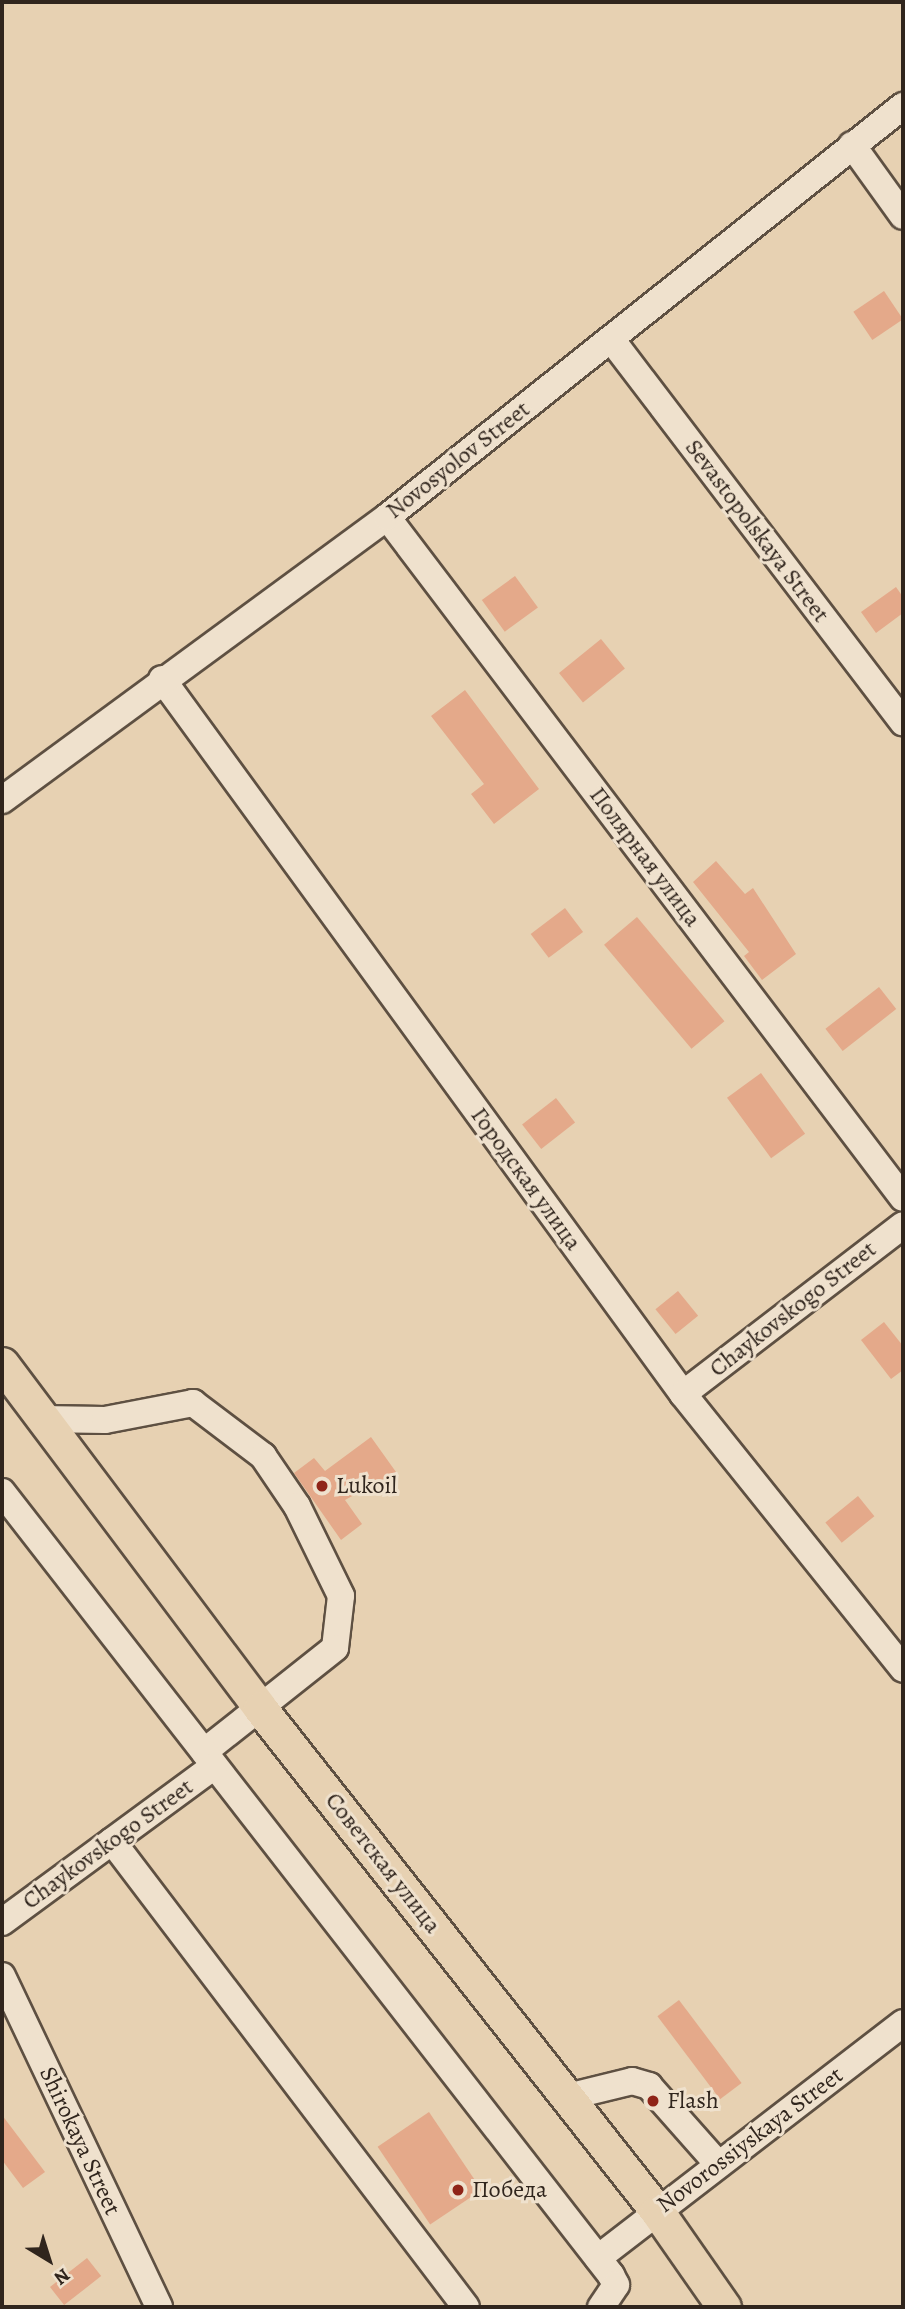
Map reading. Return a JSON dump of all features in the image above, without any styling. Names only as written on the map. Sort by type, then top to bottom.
[{"type":"main road","name":"Советская улица","points":[[2,1364],[260,1708],[657,2211],[724,2307]]},
{"type":"street","name":"Novosyolov Street","points":[[2,800],[387,517],[903,106]]},
{"type":"street","points":[[852,145],[903,216]]},
{"type":"street","name":"Sevastopolskaya Street","points":[[611,340],[903,722]]},
{"type":"street","name":"Полярная улица","points":[[387,517],[903,1198]]},
{"type":"street","name":"Городская улица","points":[[162,680],[683,1394],[903,1669]]},
{"type":"street","name":"Chaykovskogo Street","points":[[683,1394],[903,1225]]},
{"type":"street","name":"Chaykovskogo Street","points":[[2,1922],[112,1841],[209,1759],[260,1708],[335,1648],[341,1597],[297,1506],[263,1457],[193,1403],[106,1420],[41,1419]]},
{"type":"street","points":[[2,1492],[598,2258],[616,2285],[601,2307]]},
{"type":"street","points":[[112,1841],[466,2307]]},
{"type":"street","name":"Shirokaya Street","points":[[2,1976],[165,2307]]},
{"type":"street","name":"Novorossiyskaya Street","points":[[598,2258],[903,2023]]},
{"type":"street","points":[[567,2097],[632,2081],[649,2086],[718,2164]]},
{"type":"building","points":[[884,291],[903,319],[872,340],[853,312]]},
{"type":"building","points":[[515,576],[538,608],[505,632],[482,600]]},
{"type":"building","points":[[896,587],[903,597],[903,613],[876,633],[861,612]]},
{"type":"building","points":[[601,639],[625,669],[583,703],[559,673]]},
{"type":"building","points":[[465,690],[539,789],[494,824],[471,794],[484,784],[431,716]]},
{"type":"building","points":[[716,861],[745,894],[753,888],[796,954],[762,980],[744,956],[749,952],[693,882]]},
{"type":"building","points":[[565,908],[583,932],[549,958],[531,934]]},
{"type":"building","points":[[637,917],[724,1021],[691,1049],[604,945]]},
{"type":"building","points":[[879,987],[896,1009],[843,1051],[825,1029]]},
{"type":"building","points":[[761,1073],[805,1134],[771,1158],[727,1098]]},
{"type":"building","points":[[556,1098],[575,1122],[541,1149],[522,1124]]},
{"type":"building","points":[[678,1291],[698,1316],[676,1334],[655,1309]]},
{"type":"building","points":[[884,1322],[903,1346],[903,1370],[891,1379],[861,1340]]},
{"type":"building","points":[[371,1437],[396,1472],[345,1500],[362,1524],[341,1540],[294,1473],[314,1458],[325,1471]]},
{"type":"building","points":[[858,1496],[874,1516],[842,1543],[825,1522]]},
{"type":"building","points":[[679,2000],[742,2083],[720,2099],[657,2016]]},
{"type":"building","points":[[429,2112],[482,2190],[430,2225],[378,2147]]},
{"type":"building","points":[[2,2115],[45,2172],[23,2188],[2,2160]]},
{"type":"building","points":[[87,2258],[101,2276],[64,2305],[50,2287]]},
{"type":"place","name":"Lukoil","points":[[322,1486]]},
{"type":"place","name":"Flash","points":[[653,2101]]},
{"type":"place","name":"Победа","points":[[458,2190]]}]
